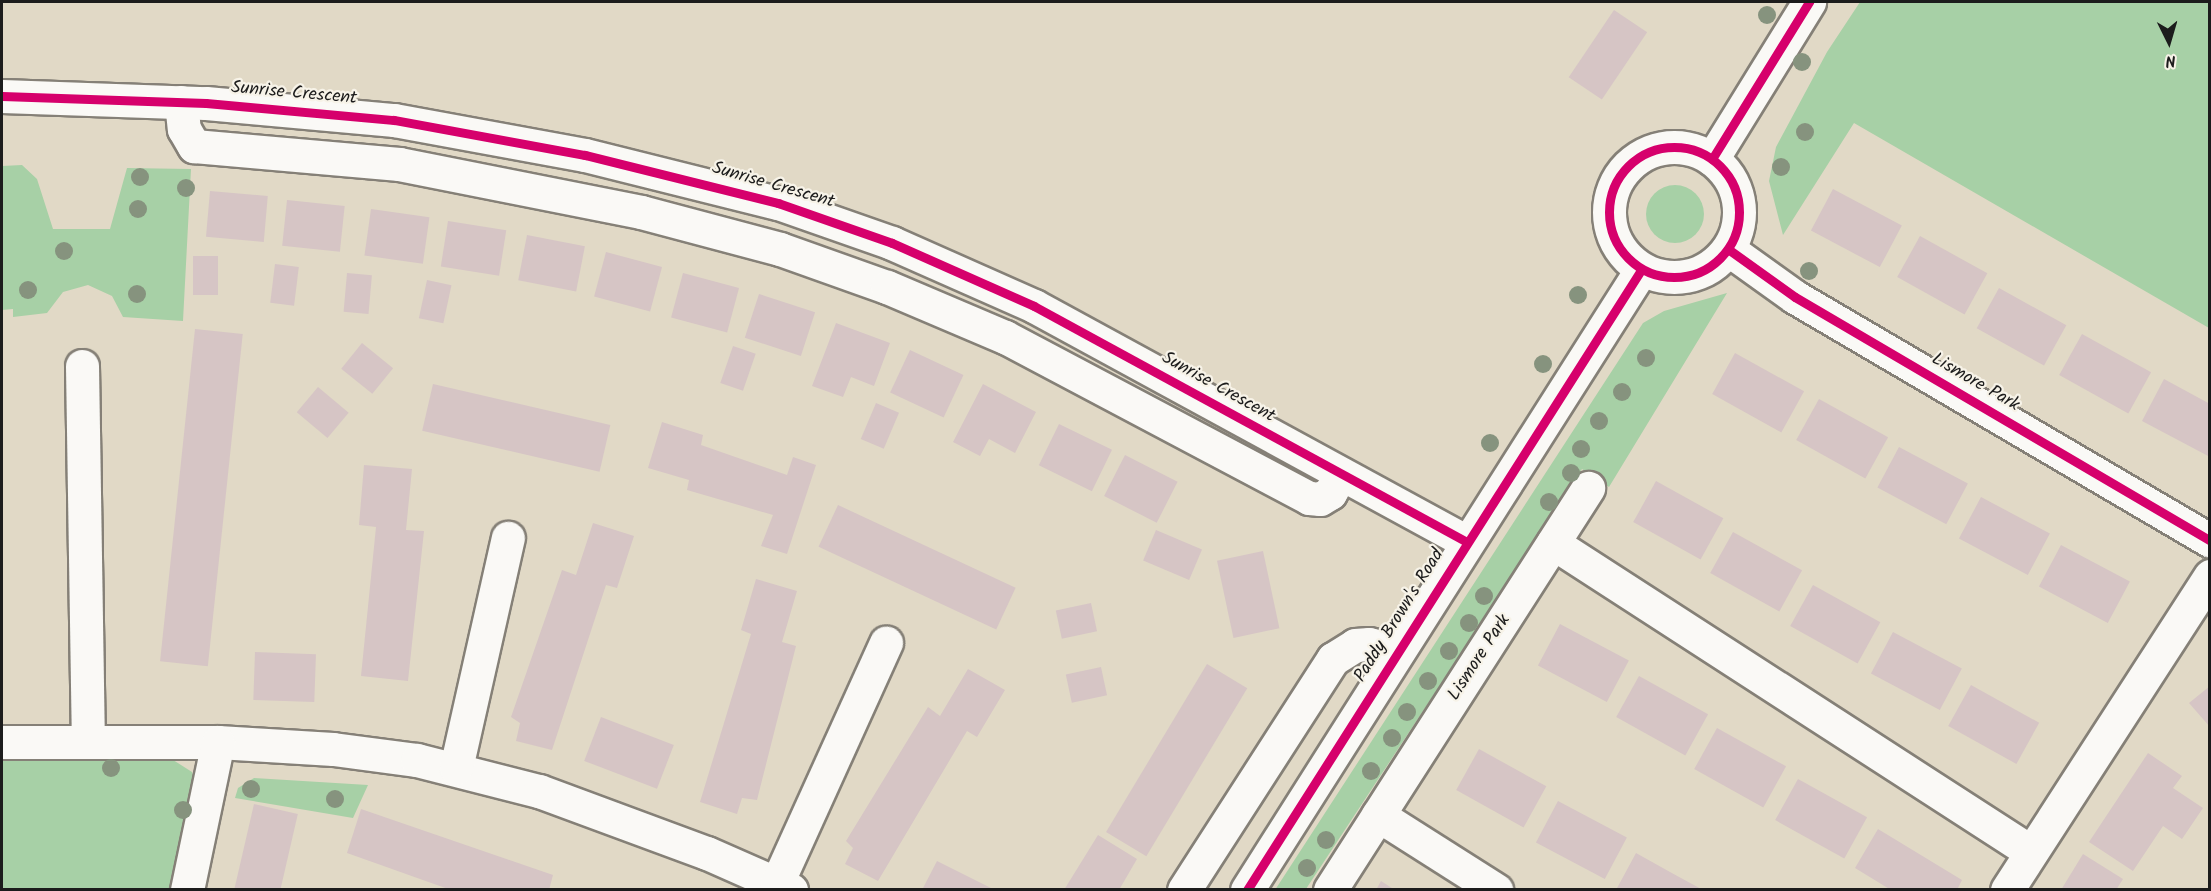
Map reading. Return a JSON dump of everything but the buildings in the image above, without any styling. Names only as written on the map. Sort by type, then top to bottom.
[{"type":"street","points":[[1712,159],[1809,2]]},
{"type":"street","name":"Sunrise Crescent","points":[[2,96],[181,102],[371,118],[471,133],[628,164],[778,203],[892,243],[1017,297],[1466,542]]},
{"type":"street","points":[[181,102],[184,129],[194,146],[399,164],[641,212],[780,249],[887,287],[1005,337],[1309,498],[1320,499],[1330,493],[1341,474]]},
{"type":"street","points":[[1672,146],[1693,149],[1712,159],[1726,172],[1736,189],[1740,209],[1738,229],[1728,249],[1699,273],[1680,277],[1641,270],[1616,244],[1610,228],[1608,210],[1618,177],[1633,160],[1651,150],[1672,146]]},
{"type":"street","name":"Lismore Park","points":[[1728,249],[1794,297],[2210,540]]},
{"type":"street","name":"Paddy Brown's Road","points":[[1246,890],[1641,270]]},
{"type":"street","points":[[82,366],[88,740]]},
{"type":"street","name":"Lismore Park","points":[[1378,815],[1588,488]]},
{"type":"street","points":[[456,768],[508,538]]},
{"type":"street","points":[[1553,543],[2031,852]]},
{"type":"street","points":[[2007,890],[2210,576]]},
{"type":"street","points":[[2,742],[88,740],[218,742],[375,753],[456,768],[621,820],[784,886],[886,643]]},
{"type":"street","points":[[1184,890],[1333,659],[1355,645],[1369,644],[1398,651]]},
{"type":"street","points":[[187,890],[218,742]]},
{"type":"street","points":[[1330,890],[1378,815],[1496,890]]},
{"type":"green space","points":[[1860,2],[2209,2],[2209,328],[1854,123],[1783,235],[1769,181],[1776,147],[1827,52]]},
{"type":"green space","points":[[22,165],[37,179],[53,229],[110,229],[127,168],[191,169],[183,321],[123,317],[112,296],[88,285],[63,292],[47,313],[13,317],[13,309],[2,310],[2,166]]},
{"type":"green space","points":[[1675,185],[1691,190],[1699,198],[1704,214],[1699,230],[1691,238],[1675,243],[1659,238],[1651,230],[1646,214],[1651,198],[1659,190]]},
{"type":"green space","points":[[1727,293],[1609,487],[1582,469],[1306,889],[1275,890],[1643,323],[1664,311]]},
{"type":"green space","points":[[170,758],[192,772],[200,793],[179,889],[2,889],[2,761]]},
{"type":"green space","points":[[254,778],[368,785],[353,818],[235,798],[238,788]]},
{"type":"cycle path","points":[[1712,159],[1809,2]]},
{"type":"cycle path","points":[[2,96],[206,103],[394,120],[585,155],[778,203],[892,243],[1034,306],[1466,542]]},
{"type":"cycle path","points":[[1674,147],[1699,152],[1720,166],[1734,187],[1739,212],[1734,237],[1720,258],[1699,272],[1674,277],[1649,272],[1628,258],[1614,237],[1609,212],[1614,187],[1628,166],[1649,152],[1674,147]]},
{"type":"cycle path","points":[[1728,249],[1795,297],[2210,540]]},
{"type":"cycle path","points":[[1247,890],[1641,270]]}]
